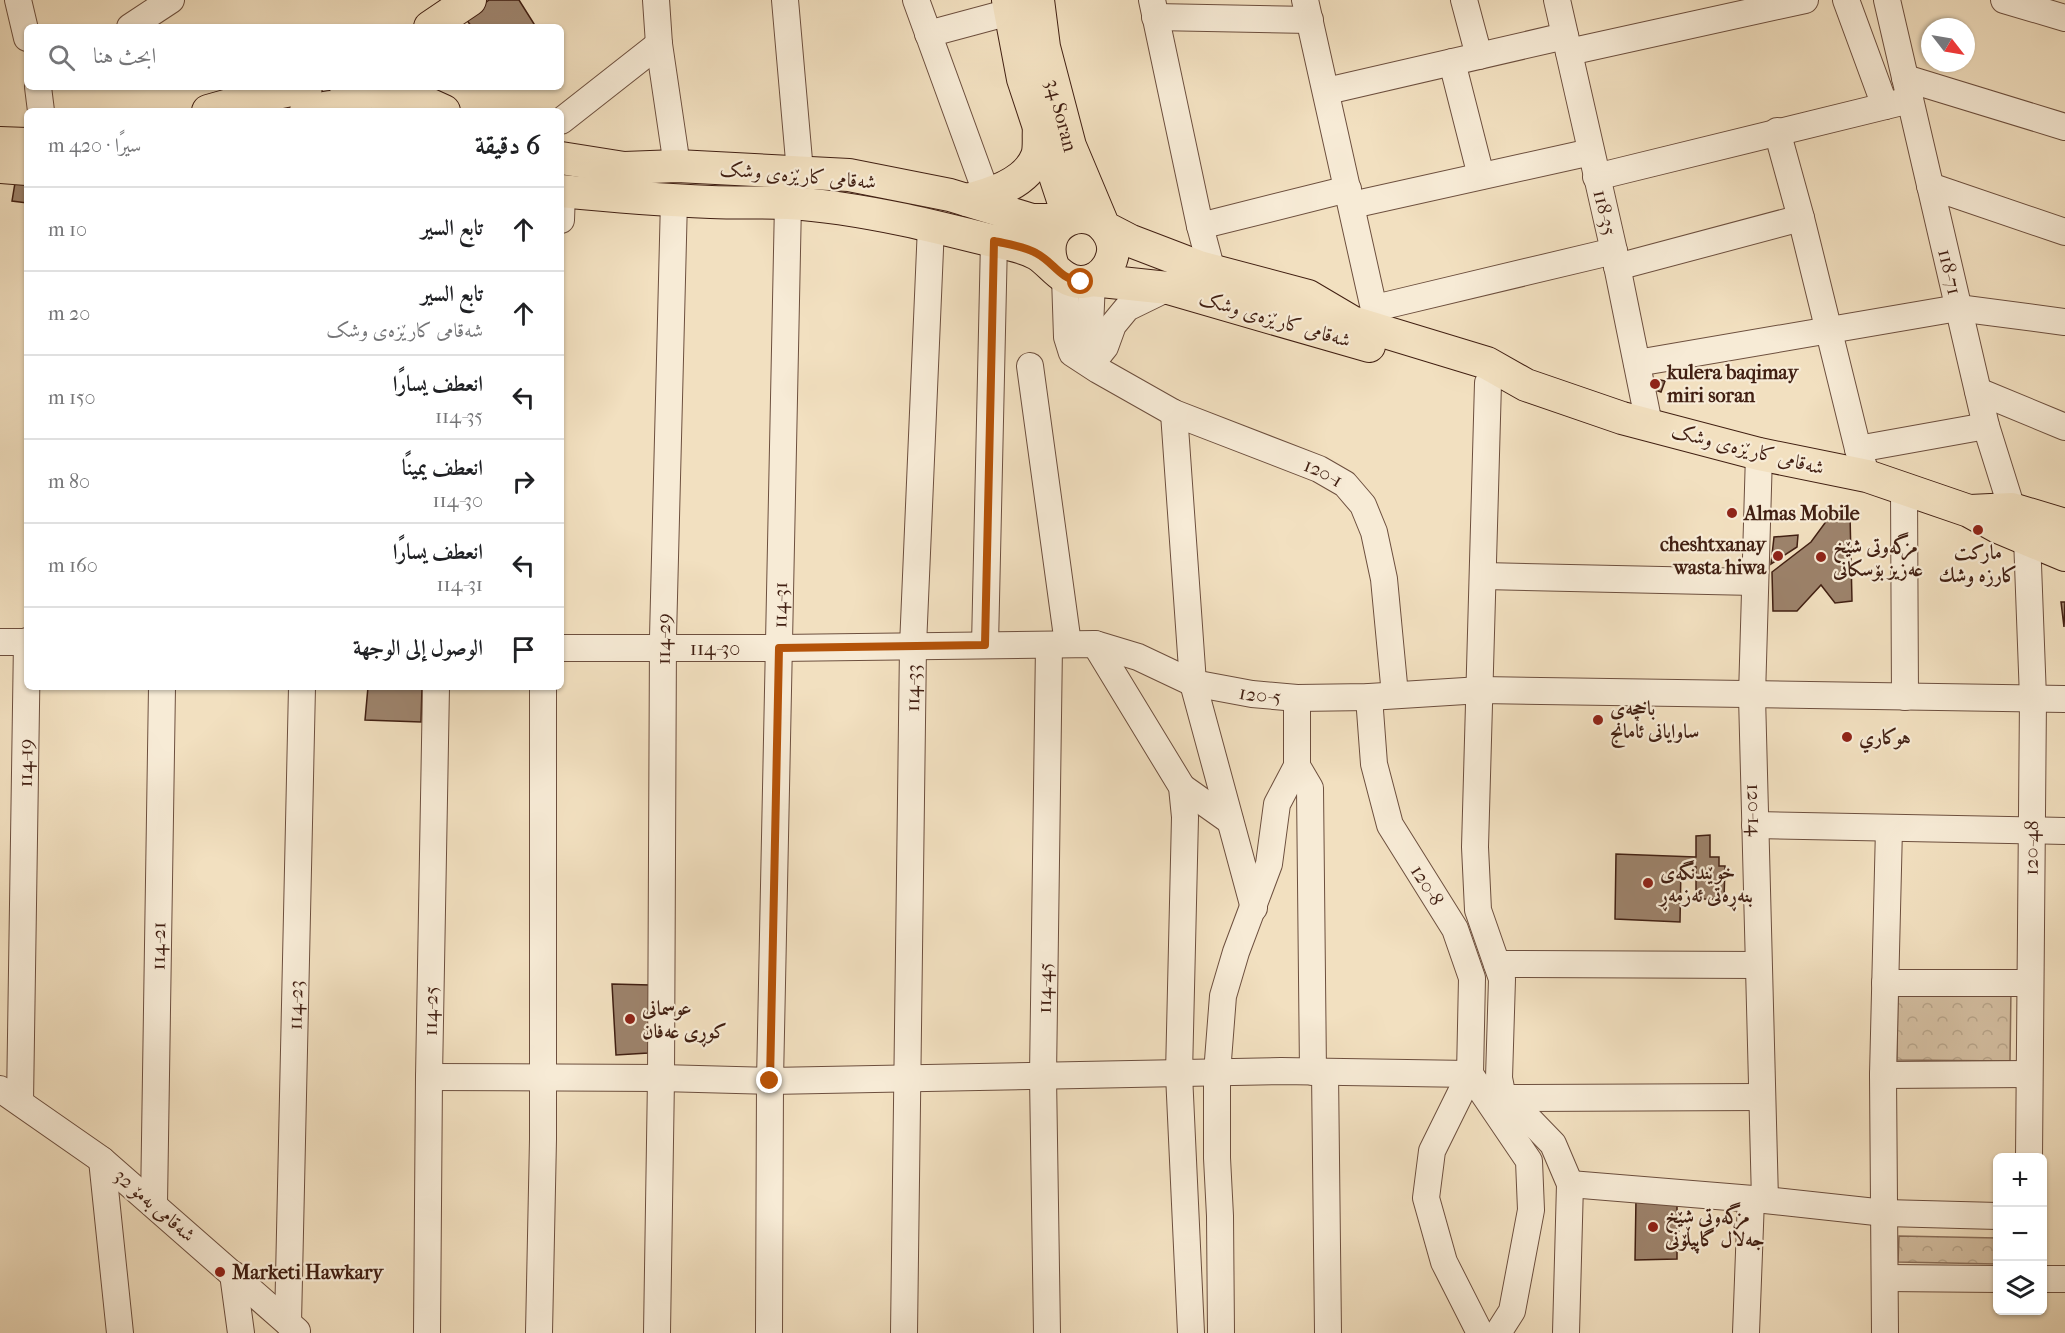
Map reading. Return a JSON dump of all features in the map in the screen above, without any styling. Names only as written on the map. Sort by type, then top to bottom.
[{"type":"main road","points":[[435,20],[470,0]]},
{"type":"main road","name":"34 Soran","points":[[1018,4],[1023,79],[1063,200],[1066,220]]},
{"type":"main road","name":"34 Soran","points":[[1018,4],[1044,46],[1070,146],[1104,227]]},
{"type":"main road","points":[[219,108],[291,90]]},
{"type":"main road","points":[[334,105],[428,100]]},
{"type":"main road","points":[[977,198],[1025,176],[1037,156],[1039,127]]},
{"type":"main road","points":[[0,143],[24,144]]},
{"type":"main road","name":"شەقامی کارێزەی وشک","points":[[564,158],[624,168],[677,166],[849,175],[950,195],[977,198],[1032,220],[1066,220]]},
{"type":"main road","points":[[0,167],[24,169]]},
{"type":"main road","name":"شەقامی کارێزەی وشک","points":[[564,201],[674,200],[788,203],[843,208],[931,226],[1036,253],[1070,274],[1168,288],[1325,320],[1352,322],[1487,363],[1526,386],[1622,418],[1759,454],[1863,463],[1904,490],[1969,511],[1998,527],[2065,555]]},
{"type":"main road","points":[[1076,217],[1086,218],[1104,227],[1110,235],[1113,255],[1102,274],[1070,274],[1049,255],[1052,235],[1066,220],[1076,217]]},
{"type":"main road","name":"شەقامی کارێزەی وشک","points":[[1104,227],[1131,241],[1212,271],[1308,296],[1325,320],[1488,383],[1526,386]]},
{"type":"main road","name":"شەقامی کارێزەی وشک","points":[[1969,511],[2012,508],[2065,525]]},
{"type":"street","points":[[18,0],[24,25]]},
{"type":"street","points":[[135,24],[171,0]]},
{"type":"street","points":[[656,0],[659,44],[677,166]]},
{"type":"street","points":[[785,0],[800,172]]},
{"type":"street","points":[[916,0],[977,198]]},
{"type":"street","points":[[1464,0],[1479,56]]},
{"type":"street","name":"118-35","points":[[1557,0],[1616,259],[1649,424]]},
{"type":"street","points":[[1327,92],[1479,56],[1567,44],[1806,0]]},
{"type":"street","points":[[1846,0],[1885,106]]},
{"type":"street","name":"118-71","points":[[1887,0],[1986,426],[2012,508],[2027,538]]},
{"type":"street","points":[[2004,0],[2065,18]]},
{"type":"street","points":[[928,34],[1018,4]]},
{"type":"street","points":[[1212,271],[1200,226],[1153,8],[1307,10],[1376,313],[1801,218]]},
{"type":"street","points":[[564,119],[659,44]]},
{"type":"street","points":[[1452,62],[1481,176]]},
{"type":"street","points":[[1596,177],[1885,106],[1908,89],[2065,128]]},
{"type":"street","points":[[38,90],[41,108]]},
{"type":"street","points":[[1777,131],[1863,463],[1986,426]]},
{"type":"street","points":[[1200,226],[1350,197],[1481,176],[1591,152]]},
{"type":"street","points":[[1930,186],[2065,232]]},
{"type":"street","name":"114-29","points":[[657,1333],[663,649],[674,200]]},
{"type":"street","name":"114-31","points":[[769,1333],[770,1081],[788,203]]},
{"type":"street","name":"114-33","points":[[904,1333],[913,646],[931,226]]},
{"type":"street","points":[[985,645],[994,241]]},
{"type":"street","name":"120-1","points":[[1070,274],[1067,337],[1072,353],[1174,413],[1319,469],[1345,484],[1363,506],[1374,532],[1384,579],[1395,695]]},
{"type":"street","points":[[1095,366],[1113,325],[1127,308],[1168,288]]},
{"type":"street","points":[[1637,363],[1958,308],[2065,322]]},
{"type":"street","name":"114-45","points":[[1030,366],[1058,644],[1043,1076],[1047,1333]]},
{"type":"street","points":[[1488,383],[1475,847],[1478,910],[1502,979],[1501,1088],[1553,1144],[1570,1184],[1566,1333]]},
{"type":"street","points":[[1978,391],[2065,427]]},
{"type":"street","points":[[1174,413],[1193,683],[1254,908]]},
{"type":"street","points":[[1752,696],[1759,454]]},
{"type":"street","name":"120-14","points":[[1746,1333],[1758,1200],[1761,1097],[1752,696],[1759,454]]},
{"type":"street","points":[[1904,490],[1905,697]]},
{"type":"street","name":"120-48","points":[[2027,538],[2033,698],[2029,1153]]},
{"type":"street","points":[[1484,576],[1754,582]]},
{"type":"street","points":[[0,642],[24,641]]},
{"type":"street","name":"114-30","points":[[564,648],[1058,644]]},
{"type":"street","name":"120-5","points":[[1058,644],[1095,644],[1138,657],[1193,683],[1252,694],[1298,698],[1369,697],[1481,690],[1752,696],[2065,699]]},
{"type":"street","points":[[1095,644],[1182,787],[1230,821]]},
{"type":"street","name":"114-19","points":[[10,1095],[25,690]]},
{"type":"street","name":"114-21","points":[[154,1204],[162,690]]},
{"type":"street","name":"114-23","points":[[294,1328],[302,690]]},
{"type":"street","name":"114-25","points":[[428,1333],[429,1077],[436,690]]},
{"type":"street","points":[[539,1333],[543,1078],[543,690]]},
{"type":"street","name":"120-8","points":[[1369,697],[1374,764],[1390,825],[1455,929],[1472,978],[1470,1074]]},
{"type":"street","points":[[1221,1333],[1217,1073],[1223,996],[1236,952],[1269,864],[1277,804],[1297,766],[1298,698]]},
{"type":"street","points":[[1297,766],[1310,788],[1328,1333]]},
{"type":"street","points":[[1182,787],[1185,817],[1179,1074],[1191,1333]]},
{"type":"street","points":[[1755,825],[2065,831]]},
{"type":"street","points":[[1885,1333],[1883,1075],[1889,828]]},
{"type":"street","points":[[1497,964],[1758,965]]},
{"type":"street","points":[[1886,983],[2030,983]]},
{"type":"street","points":[[429,1077],[770,1081],[1217,1073],[1470,1074]]},
{"type":"street","points":[[1470,1074],[1432,1151],[1426,1198],[1444,1262],[1480,1333]]},
{"type":"street","points":[[1470,1074],[1529,1161],[1531,1210],[1512,1311],[1498,1333]]},
{"type":"street","points":[[1883,1075],[2030,1074]]},
{"type":"street","points":[[1501,1088],[1761,1097]]},
{"type":"street","name":"شەقامی بەمۆ 32","points":[[10,1095],[102,1160],[294,1328]]},
{"type":"street","points":[[102,1160],[120,1333]]},
{"type":"street","points":[[1570,1184],[1885,1213],[1993,1216]]},
{"type":"street","points":[[233,1274],[241,1333]]},
{"type":"street","points":[[1885,1278],[1993,1279]]},
{"type":"street","points":[[2047,1279],[2065,1279]]},
{"type":"green space","points":[[1898,988],[2011,988],[2010,1061],[1897,1060]]},
{"type":"green space","points":[[1899,1236],[1993,1238],[1993,1264],[1898,1262]]},
{"type":"building","points":[[489,0],[519,0],[534,24],[470,24],[465,18]]},
{"type":"building","points":[[17,171],[24,172],[24,203],[12,201]]},
{"type":"building","name":"kulera baqimay miri soran","points":[[1648,377],[1665,381],[1661,392],[1647,387]]},
{"type":"building","name":"مزگەوتی شێخ عەزیز بۆسکانی","points":[[1827,509],[1850,515],[1852,601],[1835,603],[1821,585],[1797,611],[1773,611],[1772,572],[1811,542],[1825,523]]},
{"type":"building","name":"cheshtxanay wasta hiwa","points":[[1798,535],[1797,547],[1771,564],[1774,537]]},
{"type":"building","points":[[2061,602],[2065,602],[2064,627]]},
{"type":"building","points":[[368,690],[422,690],[421,722],[365,720]]},
{"type":"building","name":"خوێندنگەی بنەڕەتی ئەزمەڕ","points":[[1710,835],[1710,857],[1719,857],[1719,866],[1725,866],[1724,899],[1696,899],[1696,867],[1681,866],[1680,922],[1615,919],[1616,854],[1696,857],[1696,836]]},
{"type":"building","points":[[612,984],[650,985],[648,1053],[616,1055]]},
{"type":"building","points":[[1636,1198],[1677,1198],[1677,1259],[1635,1260]]},
{"type":"place","name":"kulera baqimay miri soran","points":[[1655,384]]},
{"type":"place","name":"Almas Mobile","points":[[1732,513]]},
{"type":"place","name":"ماركت كارزه وشك","points":[[1978,530]]},
{"type":"place","name":"cheshtxanay wasta hiwa","points":[[1778,556]]},
{"type":"place","name":"مزگەوتی شێخ عەزیز بۆسکانی","points":[[1821,557]]},
{"type":"place","name":"باخچەی ساوایانی ئامانج","points":[[1598,720]]},
{"type":"place","name":"هوكاري","points":[[1847,737]]},
{"type":"place","name":"خوێندنگەی بنەڕەتی ئەزمەڕ","points":[[1648,883]]},
{"type":"place","name":"عوسمانی کوڕی عەفان","points":[[630,1019]]},
{"type":"place","name":"مزگەوتی شێخ جەلال گاپیڵۆنی","points":[[1653,1227]]},
{"type":"place","name":"Marketi Hawkary","points":[[220,1272]]},
{"type":"route","points":[[770,1081],[779,648],[985,645],[994,241],[1036,253],[1060,274],[1070,280],[1081,282]]}]
